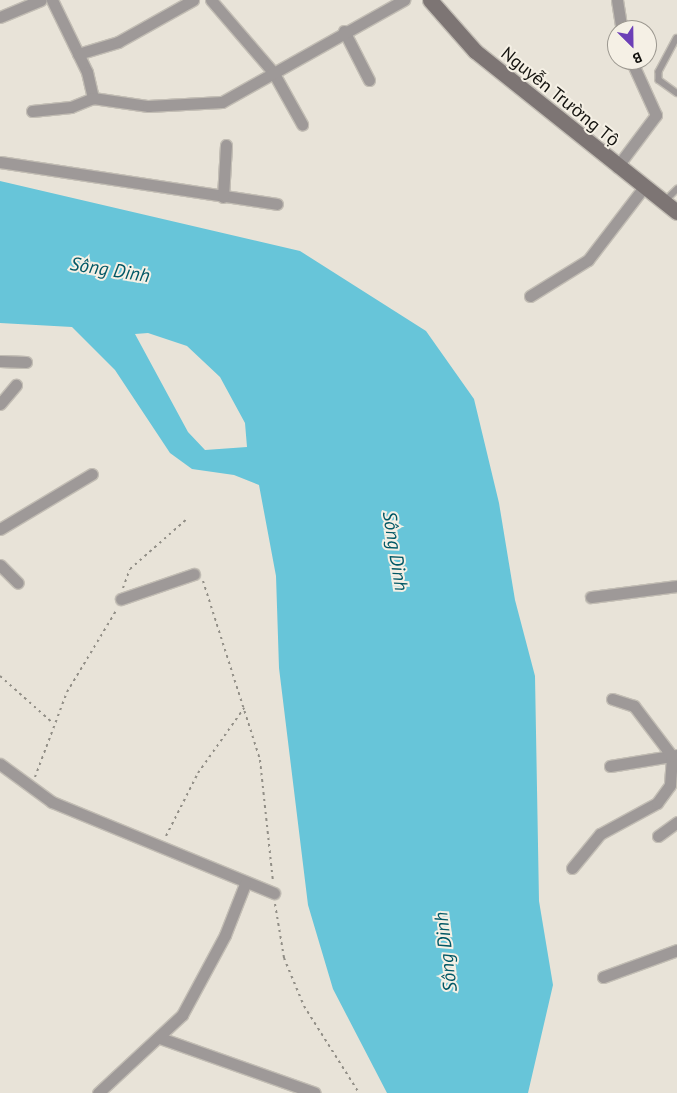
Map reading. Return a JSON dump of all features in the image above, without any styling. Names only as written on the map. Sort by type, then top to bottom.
[{"type":"street","points":[[0,16],[41,0]]},
{"type":"street","points":[[52,0],[78,54],[93,98]]},
{"type":"street","points":[[78,54],[118,42],[193,0]]},
{"type":"street","points":[[211,0],[273,72],[302,124]]},
{"type":"street","points":[[32,111],[71,108],[93,98],[148,106],[189,100],[217,103],[344,31],[404,0]]},
{"type":"street","name":"Nguyễn Trường Tộ","points":[[430,0],[475,51],[617,167],[677,212]]},
{"type":"street","points":[[616,0],[620,20]]},
{"type":"street","points":[[344,31],[369,80]]},
{"type":"street","points":[[617,167],[656,115],[636,70]]},
{"type":"street","points":[[222,197],[226,144]]},
{"type":"street","points":[[0,162],[277,204]]},
{"type":"street","points":[[530,296],[588,260],[644,187]]},
{"type":"street","points":[[0,361],[26,362]]},
{"type":"street","points":[[0,404],[16,385]]},
{"type":"street","points":[[0,529],[92,474]]},
{"type":"street","points":[[0,565],[18,582]]},
{"type":"street","points":[[121,599],[194,574]]},
{"type":"street","points":[[591,597],[677,586]]},
{"type":"street","points":[[612,699],[634,706],[675,756]]},
{"type":"street","points":[[610,766],[675,756]]},
{"type":"street","points":[[572,868],[600,834],[645,811],[667,793],[675,756]]},
{"type":"street","points":[[0,764],[52,802],[245,884],[274,893]]},
{"type":"street","points":[[658,836],[677,822]]},
{"type":"street","points":[[98,1093],[160,1038],[196,991],[245,884]]},
{"type":"street","points":[[603,978],[677,950]]},
{"type":"street","points":[[160,1038],[315,1093]]},
{"type":"lane","points":[[677,38],[659,72],[659,80],[677,93]]},
{"type":"lane","points":[[664,202],[677,189]]},
{"type":"path","points":[[31,788],[53,723],[121,599],[130,569],[187,519]]},
{"type":"path","points":[[194,574],[210,595],[260,760],[281,946],[304,1006],[359,1093]]},
{"type":"path","points":[[0,676],[53,723]]},
{"type":"path","points":[[161,847],[198,773],[245,707]]},
{"type":"water","name":"Sông Dinh","points":[[0,181],[300,251],[426,331],[474,399],[499,503],[515,600],[535,676],[539,901],[553,985],[528,1093],[387,1093],[333,989],[308,905],[279,668],[276,576],[259,485],[234,475],[192,469],[170,453],[115,370],[72,327],[0,323]],"holes":[[[148,333],[187,346],[220,377],[245,423],[247,447],[205,450],[188,432],[135,334]]]}]
